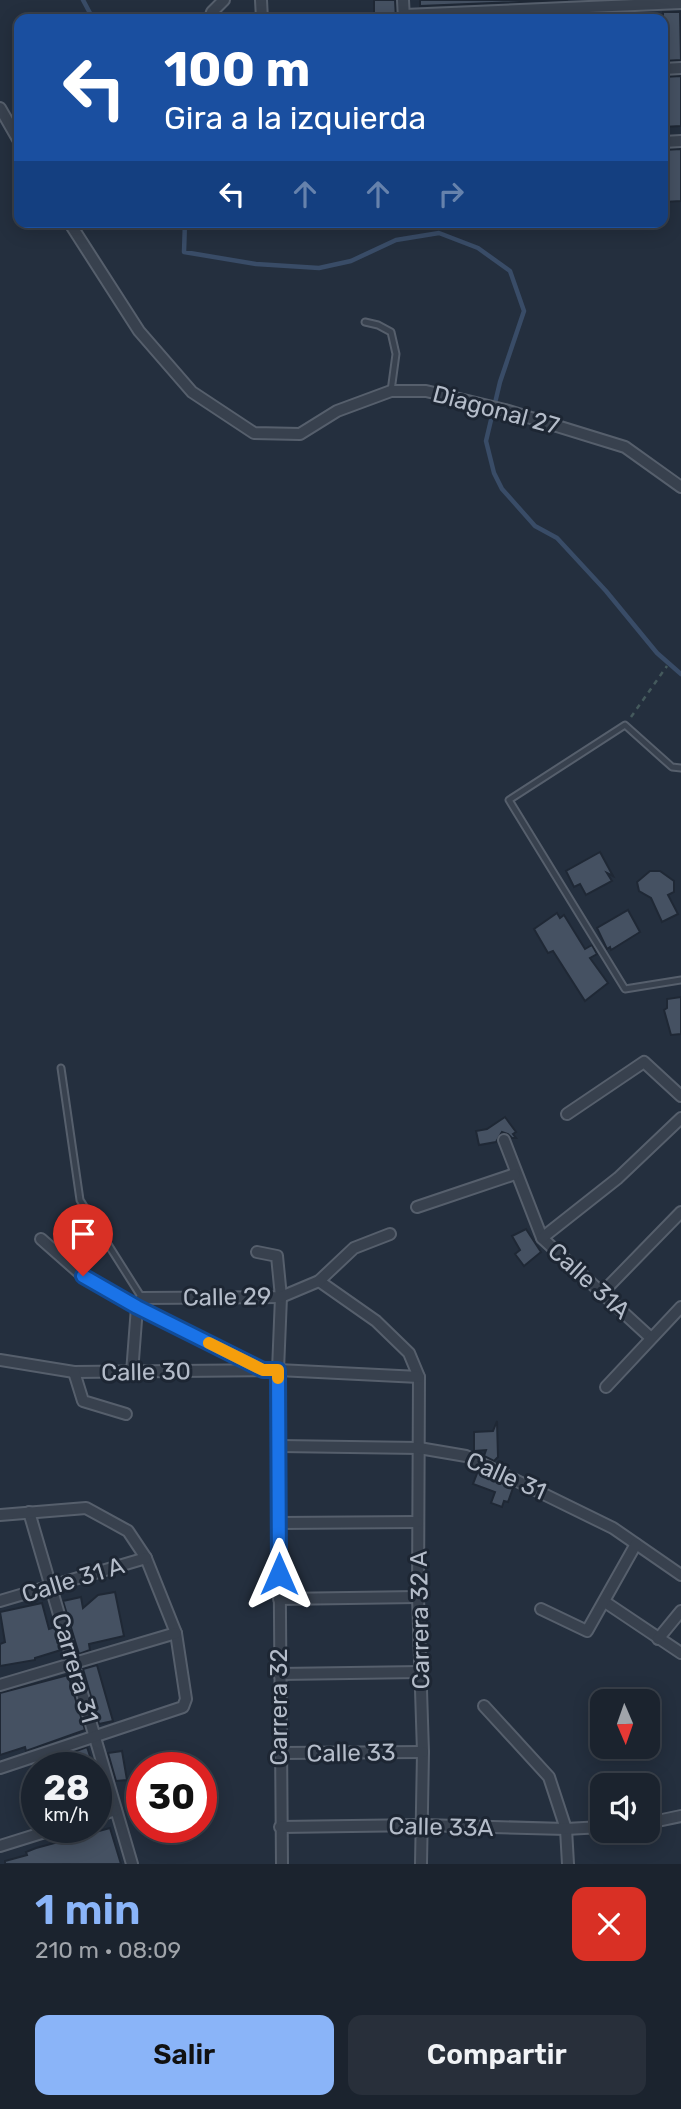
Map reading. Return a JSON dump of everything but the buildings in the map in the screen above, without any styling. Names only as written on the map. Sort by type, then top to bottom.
[{"type":"street","points":[[213,14],[224,0]]},
{"type":"street","points":[[463,14],[681,3]]},
{"type":"street","points":[[0,108],[14,132]]},
{"type":"street","name":"Diagonal 27","points":[[73,228],[139,331],[183,382],[192,392],[254,433],[300,434],[337,411],[391,391],[426,391],[505,410],[625,447],[681,487]]},
{"type":"street","points":[[567,1114],[643,1062],[681,1096]]},
{"type":"street","points":[[542,1238],[618,1178],[681,1118]]},
{"type":"street","name":"Calle 31A","points":[[503,1140],[542,1238],[651,1338]]},
{"type":"street","points":[[417,1207],[515,1174]]},
{"type":"street","points":[[602,1293],[681,1212]]},
{"type":"street","name":"Calle 29","points":[[139,1302],[281,1297],[319,1280],[354,1248],[390,1234]]},
{"type":"street","points":[[41,1239],[83,1276],[139,1302],[263,1370]]},
{"type":"street","name":"Carrera 32","points":[[257,1252],[276,1256],[281,1297],[278,1370],[282,1864]]},
{"type":"street","points":[[319,1280],[376,1321],[409,1353],[419,1377]]},
{"type":"street","points":[[132,1373],[139,1302]]},
{"type":"street","points":[[606,1387],[681,1307]]},
{"type":"street","name":"Calle 30","points":[[0,1360],[75,1372],[278,1370],[419,1377]]},
{"type":"street","points":[[75,1372],[83,1401],[125,1414]]},
{"type":"street","name":"Carrera 32 A","points":[[419,1377],[418,1597],[423,1752],[421,1864]]},
{"type":"street","name":"Calle 31","points":[[279,1446],[419,1448],[466,1456],[613,1528],[681,1575]]},
{"type":"street","points":[[0,1515],[86,1508],[128,1531],[146,1558],[177,1633],[186,1699],[183,1707],[0,1768]]},
{"type":"street","name":"Carrera 31","points":[[29,1513],[132,1864]]},
{"type":"street","points":[[279,1523],[418,1522]]},
{"type":"street","points":[[541,1609],[587,1631],[636,1544]]},
{"type":"street","name":"Calle 31 A","points":[[0,1601],[146,1558]]},
{"type":"street","points":[[279,1599],[418,1597]]},
{"type":"street","points":[[605,1602],[681,1653]]},
{"type":"street","points":[[658,1639],[681,1611]]},
{"type":"street","points":[[0,1685],[177,1633]]},
{"type":"street","points":[[279,1674],[421,1672]]},
{"type":"street","points":[[484,1706],[550,1777],[566,1829],[568,1864]]},
{"type":"street","name":"Calle 33","points":[[280,1753],[423,1752]]},
{"type":"street","points":[[112,1811],[116,1810]]},
{"type":"street","points":[[660,1820],[681,1816]]},
{"type":"street","name":"Calle 33A","points":[[280,1828],[423,1825],[590,1828]]},
{"type":"street","points":[[0,1846],[21,1839]]},
{"type":"lane","points":[[365,322],[391,332],[396,354],[391,391]]},
{"type":"lane","points":[[681,768],[672,766],[625,725],[509,800],[625,989],[681,980]]},
{"type":"lane","points":[[61,1068],[80,1200],[139,1302]]},
{"type":"path","points":[[625,725],[667,666]]},
{"type":"waterway","points":[[83,0],[90,14]]},
{"type":"waterway","points":[[185,228],[184,252],[256,264],[319,268],[351,261],[396,240],[439,233],[478,248],[510,271],[524,311],[500,382],[486,441],[494,473],[502,489],[535,526],[557,538],[606,591],[657,653],[681,674]]},
{"type":"slow traffic","points":[[209,1343],[263,1370],[278,1370],[278,1378]]},
{"type":"route","points":[[83,1276],[137,1307],[263,1370],[278,1370],[279,1574]]}]
